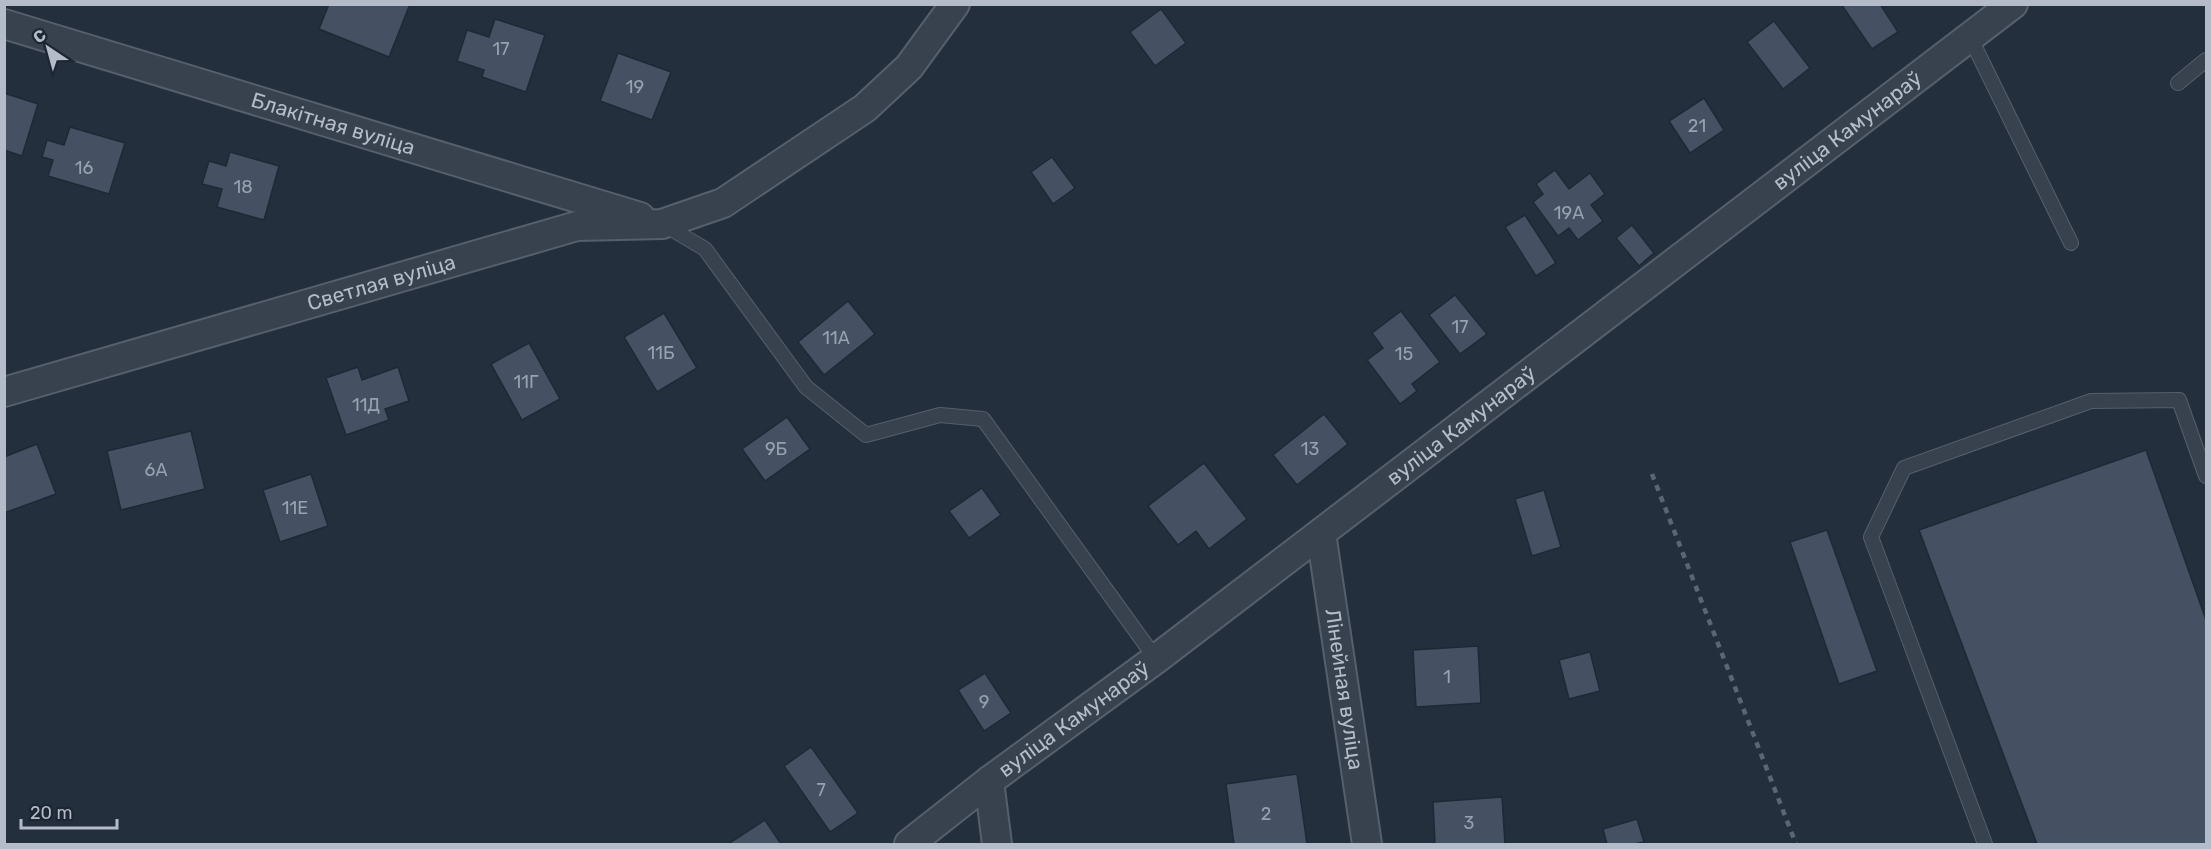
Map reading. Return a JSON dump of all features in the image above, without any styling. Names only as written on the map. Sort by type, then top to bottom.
[{"type":"street","name":"Светлая вуліца","points":[[4,392],[577,226],[662,224],[723,202],[865,108],[909,67],[955,4]]},
{"type":"street","name":"вуліца Камунараў","points":[[909,844],[989,781],[1156,659],[2013,4]]},
{"type":"street","name":"Блакітная вуліца","points":[[4,24],[662,224]]},
{"type":"street","name":"Лінейная вуліца","points":[[1321,533],[1367,844]]},
{"type":"street","points":[[989,781],[997,844]]},
{"type":"lane","points":[[1970,37],[2071,243]]},
{"type":"lane","points":[[2178,82],[2206,60]]},
{"type":"lane","points":[[662,224],[705,249],[806,387],[866,435],[940,415],[983,419],[1156,659]]},
{"type":"lane","points":[[1984,844],[1871,537],[1904,468],[2091,401],[2179,400],[2206,476]]},
{"type":"building","points":[[329,4],[410,4],[389,57],[319,29]]},
{"type":"building","points":[[1841,4],[1880,4],[1898,32],[1872,49]]},
{"type":"building","points":[[1161,9],[1186,43],[1155,66],[1130,32]]},
{"type":"building","points":[[495,19],[545,35],[526,92],[482,77],[484,70],[457,61],[467,30],[489,37]]},
{"type":"building","points":[[1774,21],[1810,68],[1783,89],[1747,42]]},
{"type":"building","points":[[618,53],[671,72],[652,120],[600,101]]},
{"type":"building","points":[[4,93],[38,104],[22,156],[4,150]]},
{"type":"building","points":[[1704,98],[1724,130],[1690,153],[1669,121]]},
{"type":"building","points":[[70,127],[125,143],[109,194],[48,176],[53,160],[42,157],[47,140],[64,145]]},
{"type":"building","points":[[230,152],[279,166],[264,220],[217,207],[222,189],[202,184],[209,161],[226,166]]},
{"type":"building","points":[[1052,157],[1075,188],[1053,204],[1031,172]]},
{"type":"building","points":[[1555,170],[1569,189],[1590,173],[1605,194],[1591,205],[1603,221],[1578,240],[1569,228],[1558,236],[1533,202],[1543,194],[1536,184]]},
{"type":"building","points":[[1525,215],[1556,263],[1536,276],[1505,227]]},
{"type":"building","points":[[1632,225],[1654,253],[1639,266],[1616,238]]},
{"type":"building","points":[[1455,295],[1487,334],[1460,354],[1429,315]]},
{"type":"building","points":[[848,301],[875,334],[824,375],[798,342]]},
{"type":"building","points":[[1401,311],[1440,362],[1412,384],[1417,391],[1400,404],[1367,360],[1383,348],[1372,333]]},
{"type":"building","points":[[664,313],[697,368],[657,392],[624,337]]},
{"type":"building","points":[[529,343],[560,399],[522,420],[491,364]]},
{"type":"building","points":[[358,367],[362,380],[398,367],[409,401],[385,409],[389,420],[346,435],[326,378]]},
{"type":"building","points":[[1324,414],[1348,444],[1297,485],[1273,455]]},
{"type":"building","points":[[787,417],[810,449],[765,481],[742,449]]},
{"type":"building","points":[[191,431],[205,489],[121,510],[107,451]]},
{"type":"building","points":[[37,444],[56,494],[4,513],[4,457]]},
{"type":"building","points":[[2146,450],[2206,620],[2206,844],[2037,844],[1919,530]]},
{"type":"building","points":[[1204,463],[1247,519],[1209,549],[1196,531],[1178,545],[1148,506]]},
{"type":"building","points":[[311,474],[328,526],[280,542],[263,490]]},
{"type":"building","points":[[982,488],[1001,515],[969,538],[949,511]]},
{"type":"building","points":[[1544,490],[1561,547],[1532,556],[1515,499]]},
{"type":"building","points":[[1827,530],[1877,671],[1839,684],[1790,542]]},
{"type":"building","points":[[1478,646],[1481,703],[1416,707],[1413,650]]},
{"type":"building","points":[[1590,652],[1600,691],[1569,699],[1559,660]]},
{"type":"building","points":[[985,673],[1011,713],[984,731],[958,690]]},
{"type":"building","points":[[811,747],[858,813],[830,832],[784,766]]},
{"type":"building","points":[[1297,774],[1307,844],[1234,844],[1226,784]]},
{"type":"building","points":[[1502,797],[1505,844],[1435,844],[1433,802]]},
{"type":"building","points":[[1637,819],[1644,842],[1607,844],[1603,829]]},
{"type":"building","points":[[765,820],[781,844],[728,844]]},
{"type":"railway","points":[[1652,474],[1796,844]]}]
